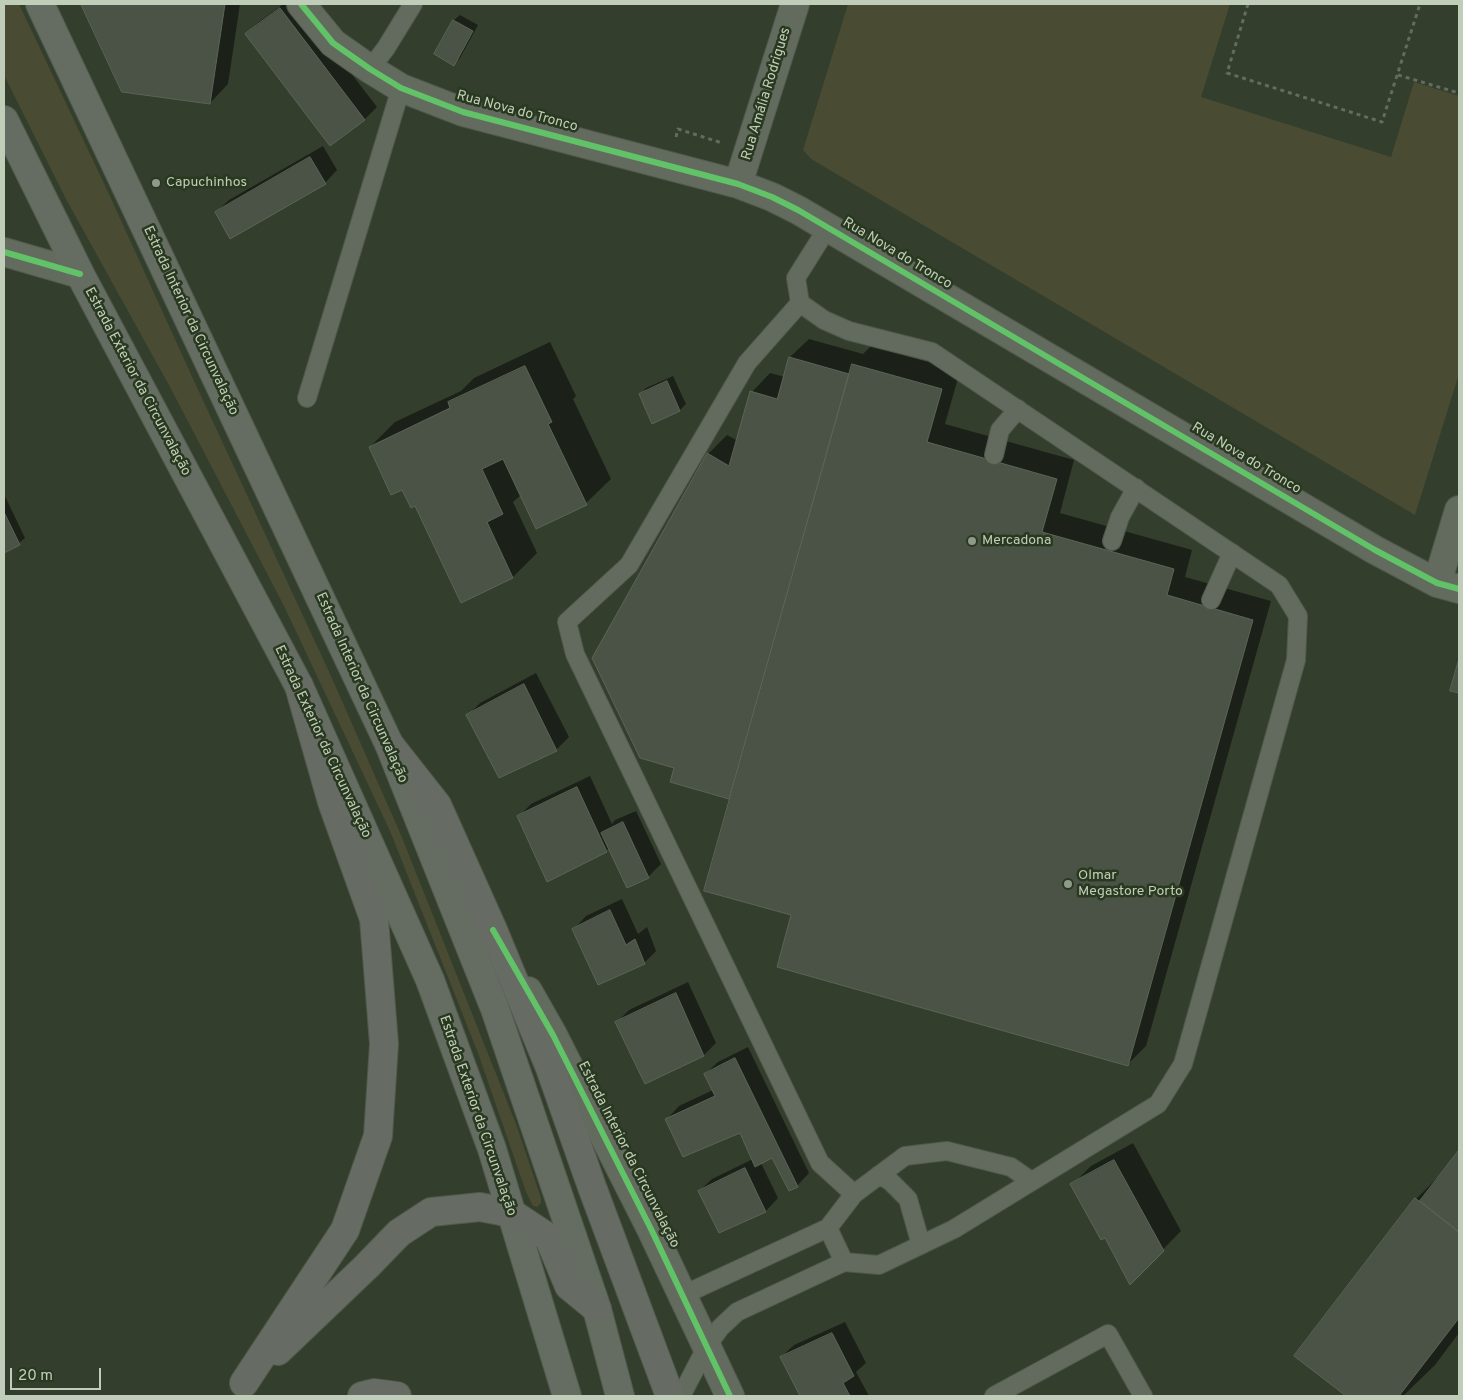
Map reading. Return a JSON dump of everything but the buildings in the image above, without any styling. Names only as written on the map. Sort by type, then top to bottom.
[{"type":"highway","points":[[237,1390],[345,1230],[378,1136],[384,1044],[374,919],[332,802],[299,686]]},
{"type":"highway","points":[[389,744],[437,805],[493,930],[550,1068],[670,1396]]},
{"type":"highway","points":[[237,1390],[399,1233],[431,1212],[480,1207],[511,1213],[549,1238],[569,1286],[597,1309]]},
{"type":"highway","points":[[362,1396],[374,1393],[397,1396]]},
{"type":"main road","name":"Estrada Interior da Circunvalação","points":[[40,4],[389,744],[495,1009],[597,1309],[620,1396]]},
{"type":"main road","name":"Estrada Exterior da Circunvalação","points":[[4,123],[80,274],[299,686],[430,980],[492,1149],[566,1396]]},
{"type":"street","name":"Rua Nova do Tronco","points":[[301,4],[333,43],[400,88],[464,112],[738,184],[772,197],[798,210],[1375,550],[1448,586]]},
{"type":"street","name":"Rua Amália Rodrigues","points":[[738,184],[795,4]]},
{"type":"street","points":[[4,252],[80,274]]},
{"type":"street","points":[[1448,586],[1459,510]]},
{"type":"street","name":"Estrada Interior da Circunvalação","points":[[493,930],[553,1035],[683,1295],[730,1396]]},
{"type":"lane","points":[[370,69],[386,48],[405,8]]},
{"type":"lane","points":[[307,398],[400,88]]},
{"type":"lane","points":[[681,1396],[707,1346],[720,1328],[737,1312],[844,1262],[878,1265],[954,1229],[1158,1104],[1182,1064],[1296,660],[1298,616],[1279,585],[932,352],[849,330],[824,320],[800,302],[796,278],[828,228]]},
{"type":"lane","points":[[800,302],[747,363],[629,565],[568,622],[574,654],[820,1163],[854,1194]]},
{"type":"lane","points":[[994,455],[1000,430],[1018,409]]},
{"type":"lane","points":[[1112,541],[1120,517],[1136,488]]},
{"type":"lane","points":[[1211,600],[1232,553]]},
{"type":"lane","points":[[683,1295],[828,1228],[854,1194],[905,1156],[947,1151],[1011,1167],[1031,1181]]},
{"type":"lane","points":[[879,1174],[908,1198],[921,1245]]},
{"type":"lane","points":[[828,1228],[844,1262]]},
{"type":"lane","points":[[994,1396],[1108,1334],[1143,1396]]},
{"type":"path","points":[[1248,4],[1227,73],[1382,122],[1420,4]]},
{"type":"path","points":[[1398,74],[1459,93]]},
{"type":"green space","points":[[4,4],[19,4],[109,194],[331,676],[401,835],[516,1124],[541,1198],[541,1203],[537,1207],[533,1206],[526,1192],[478,1053],[390,831],[284,606],[170,387],[67,201],[4,75]]},
{"type":"green space","points":[[848,4],[1230,4],[1201,97],[1391,157],[1414,82],[1459,96],[1459,374],[1415,515],[811,159],[803,150]]},
{"type":"cycle path","points":[[301,4],[333,43],[401,88],[463,112],[738,184],[772,197],[798,210],[1375,550],[1437,583],[1459,589]]},
{"type":"cycle path","points":[[4,252],[80,274]]},
{"type":"cycle path","points":[[493,930],[553,1035],[652,1231],[730,1396]]},
{"type":"place","name":"Capuchinhos","points":[[156,183]]},
{"type":"place","name":"Mercadona","points":[[972,541]]},
{"type":"place","name":"Olmar Megastore Porto","points":[[1068,884]]}]
